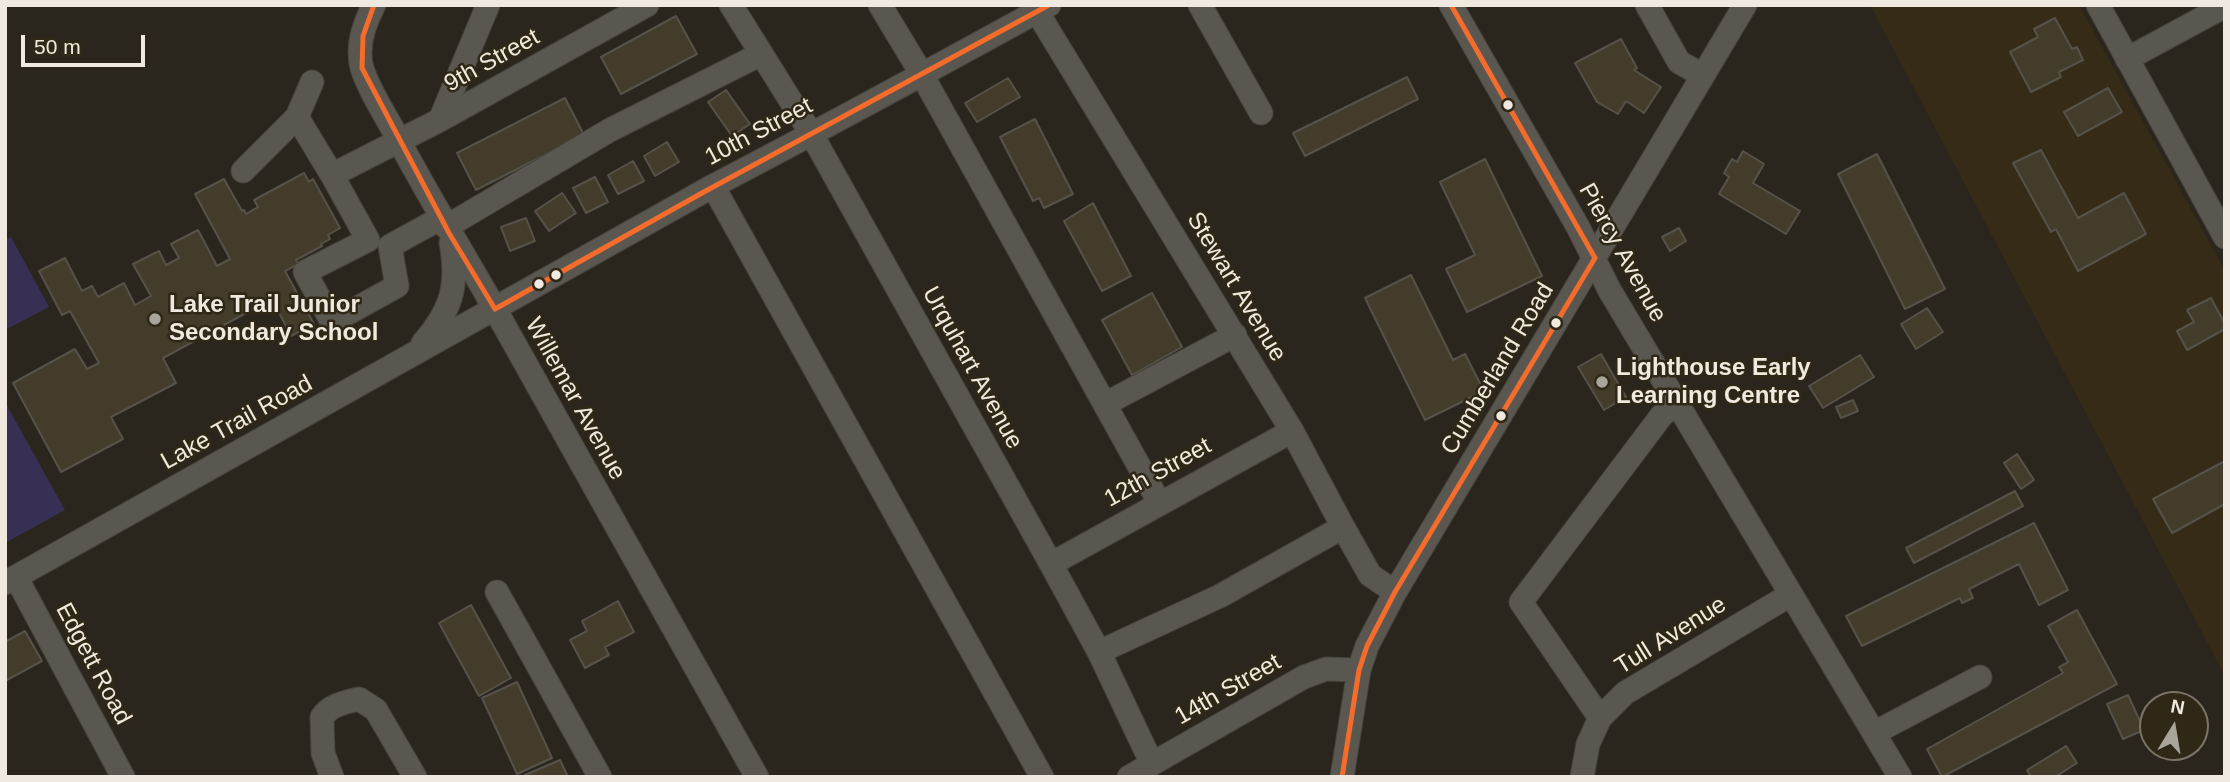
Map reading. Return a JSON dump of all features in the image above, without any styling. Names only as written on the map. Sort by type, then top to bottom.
[{"type":"street","name":"Willemar Avenue","points":[[374,5],[364,27],[361,42],[362,68],[446,226],[757,777]]},
{"type":"street","points":[[440,120],[488,5]]},
{"type":"street","name":"9th Street","points":[[332,175],[440,120],[647,5]]},
{"type":"street","name":"Urquhart Avenue","points":[[731,5],[812,135],[1051,564],[1099,652],[1152,764]]},
{"type":"street","points":[[880,5],[921,73],[1159,502]]},
{"type":"street","points":[[1200,5],[1261,113]]},
{"type":"street","name":"Piercy Avenue","points":[[1451,5],[1595,258],[1610,291],[1900,777]]},
{"type":"street","points":[[1647,5],[1679,62],[1702,75]]},
{"type":"street","name":"Cumberland Road","points":[[1342,777],[1359,670],[1367,646],[1395,592],[1745,5]]},
{"type":"street","points":[[2098,5],[2222,224]]},
{"type":"street","points":[[2127,59],[2225,6]]},
{"type":"street","name":"10th Street","points":[[495,309],[1040,7]]},
{"type":"street","name":"Stewart Avenue","points":[[1040,7],[1292,430],[1370,575],[1395,592]]},
{"type":"street","points":[[390,246],[397,286],[332,322],[305,272],[368,240],[390,246],[446,226],[610,130],[761,54]]},
{"type":"street","points":[[243,171],[297,117],[312,82]]},
{"type":"street","points":[[297,117],[368,240]]},
{"type":"street","points":[[713,186],[1042,777]]},
{"type":"street","points":[[411,356],[439,325],[448,308],[455,276],[446,226]]},
{"type":"street","name":"Lake Trail Road","points":[[11,580],[495,309]]},
{"type":"street","points":[[1105,404],[1235,335]]},
{"type":"street","points":[[1600,718],[1521,602],[1662,415],[1677,403]]},
{"type":"street","name":"12th Street","points":[[1051,564],[1292,430]]},
{"type":"street","points":[[1099,652],[1220,596],[1343,527]]},
{"type":"street","name":"Edgett Road","points":[[11,580],[123,777]]},
{"type":"street","points":[[497,592],[600,777]]},
{"type":"street","name":"Tull Avenue","points":[[1582,777],[1588,744],[1600,718],[1625,693],[1790,595]]},
{"type":"street","name":"14th Street","points":[[1129,777],[1304,677],[1326,669],[1359,670]]},
{"type":"street","points":[[1874,733],[1980,677]]},
{"type":"street","points":[[332,777],[323,752],[322,717],[325,712],[339,704],[359,699],[376,710],[415,777]]},
{"type":"shaded area","points":[[1870,5],[2079,5],[2225,271],[2225,676]]},
{"type":"shaded area","points":[[11,237],[49,307],[5,330],[5,240]]},
{"type":"shaded area","points":[[5,402],[65,510],[5,543]]},
{"type":"building","points":[[676,16],[697,54],[621,94],[601,57]]},
{"type":"building","points":[[2055,18],[2072,49],[2077,47],[2083,60],[2059,72],[2061,77],[2031,92],[2010,52],[2038,37],[2034,29]]},
{"type":"building","points":[[1621,39],[1637,68],[1634,70],[1661,87],[1644,113],[1626,101],[1618,114],[1597,102],[1575,63]]},
{"type":"building","points":[[1407,77],[1418,99],[1305,156],[1293,133]]},
{"type":"building","points":[[1008,78],[1020,97],[977,122],[965,103]]},
{"type":"building","points":[[2108,88],[2122,112],[2078,136],[2064,112]]},
{"type":"building","points":[[726,90],[750,124],[732,136],[708,102]]},
{"type":"building","points":[[565,98],[584,135],[476,190],[457,153]]},
{"type":"building","points":[[1035,119],[1073,194],[1044,208],[1039,198],[1033,201],[1000,137]]},
{"type":"building","points":[[667,142],[679,162],[655,176],[644,156]]},
{"type":"building","points":[[2041,150],[2078,218],[2124,193],[2146,234],[2078,271],[2056,229],[2051,232],[2013,163]]},
{"type":"building","points":[[1743,151],[1764,164],[1753,183],[1800,211],[1786,234],[1719,194],[1729,177],[1724,173],[1732,159],[1737,162]]},
{"type":"building","points":[[1877,154],[1945,289],[1905,309],[1838,174]]},
{"type":"building","points":[[1485,159],[1542,276],[1467,312],[1446,269],[1475,255],[1440,182]]},
{"type":"building","points":[[633,161],[644,181],[618,194],[608,175]]},
{"type":"building","name":"Lake Trail Junior Secondary School","points":[[304,173],[309,182],[313,179],[340,228],[328,235],[330,239],[321,244],[322,246],[296,260],[298,264],[285,271],[314,324],[291,336],[272,299],[163,358],[176,383],[111,417],[123,439],[61,472],[13,383],[75,349],[87,369],[99,363],[70,311],[62,315],[39,271],[65,258],[82,291],[92,286],[98,297],[124,283],[135,305],[151,296],[133,264],[159,251],[166,265],[179,258],[171,244],[198,230],[217,266],[230,259],[195,194],[224,179],[246,214],[258,207],[254,200]]},
{"type":"building","points":[[595,177],[608,202],[586,213],[573,188]]},
{"type":"building","points":[[562,193],[576,213],[549,231],[535,211]]},
{"type":"building","points":[[1093,203],[1131,276],[1102,291],[1064,221]]},
{"type":"building","points":[[526,218],[535,241],[510,251],[501,227]]},
{"type":"building","points":[[1679,228],[1686,241],[1670,251],[1662,237]]},
{"type":"building","points":[[1411,275],[1453,360],[1465,354],[1484,391],[1425,420],[1365,298]]},
{"type":"building","points":[[1152,293],[1182,347],[1132,375],[1102,320]]},
{"type":"building","points":[[2211,298],[2225,329],[2187,350],[2177,331],[2194,322],[2187,310]]},
{"type":"building","points":[[1927,308],[1943,332],[1916,349],[1901,324]]},
{"type":"building","name":"Lighthouse Early Learning Centre","points":[[1601,354],[1626,397],[1604,410],[1578,367]]},
{"type":"building","points":[[1860,355],[1874,377],[1823,408],[1809,386]]},
{"type":"building","points":[[1853,400],[1858,411],[1841,418],[1836,407]]},
{"type":"building","points":[[2017,454],[2034,480],[2021,489],[2004,463]]},
{"type":"building","points":[[2225,461],[2225,504],[2172,533],[2153,499]]},
{"type":"building","points":[[2015,491],[2023,506],[1914,563],[1906,548]]},
{"type":"building","points":[[2034,523],[2068,590],[2039,605],[2019,564],[1969,589],[1973,598],[1962,603],[1960,598],[1862,646],[1846,616]]},
{"type":"building","points":[[618,601],[634,632],[605,647],[609,655],[585,668],[570,640],[587,631],[582,621]]},
{"type":"building","points":[[471,605],[511,678],[479,696],[439,623]]},
{"type":"building","points":[[2077,610],[2117,684],[1942,777],[1927,749],[2063,673],[2059,667],[2068,662],[2048,626]]},
{"type":"building","points":[[25,631],[42,661],[5,681],[5,642]]},
{"type":"building","points":[[517,682],[552,758],[517,774],[482,698]]},
{"type":"building","points":[[2128,695],[2139,719],[2139,732],[2123,739],[2107,704]]},
{"type":"building","points":[[2066,746],[2077,763],[2055,777],[2031,777],[2027,770]]},
{"type":"building","points":[[560,760],[568,777],[525,775]]},
{"type":"transit line","points":[[374,5],[363,36],[362,68],[449,233],[495,309]]},
{"type":"transit line","points":[[495,309],[702,193],[1049,5]]},
{"type":"transit line","points":[[1451,5],[1595,258]]},
{"type":"transit line","points":[[1342,777],[1359,670],[1367,646],[1395,592],[1595,258]]},
{"type":"place","name":"Lake Trail Junior Secondary School","points":[[155,319]]},
{"type":"place","name":"Lighthouse Early Learning Centre","points":[[1602,382]]}]
